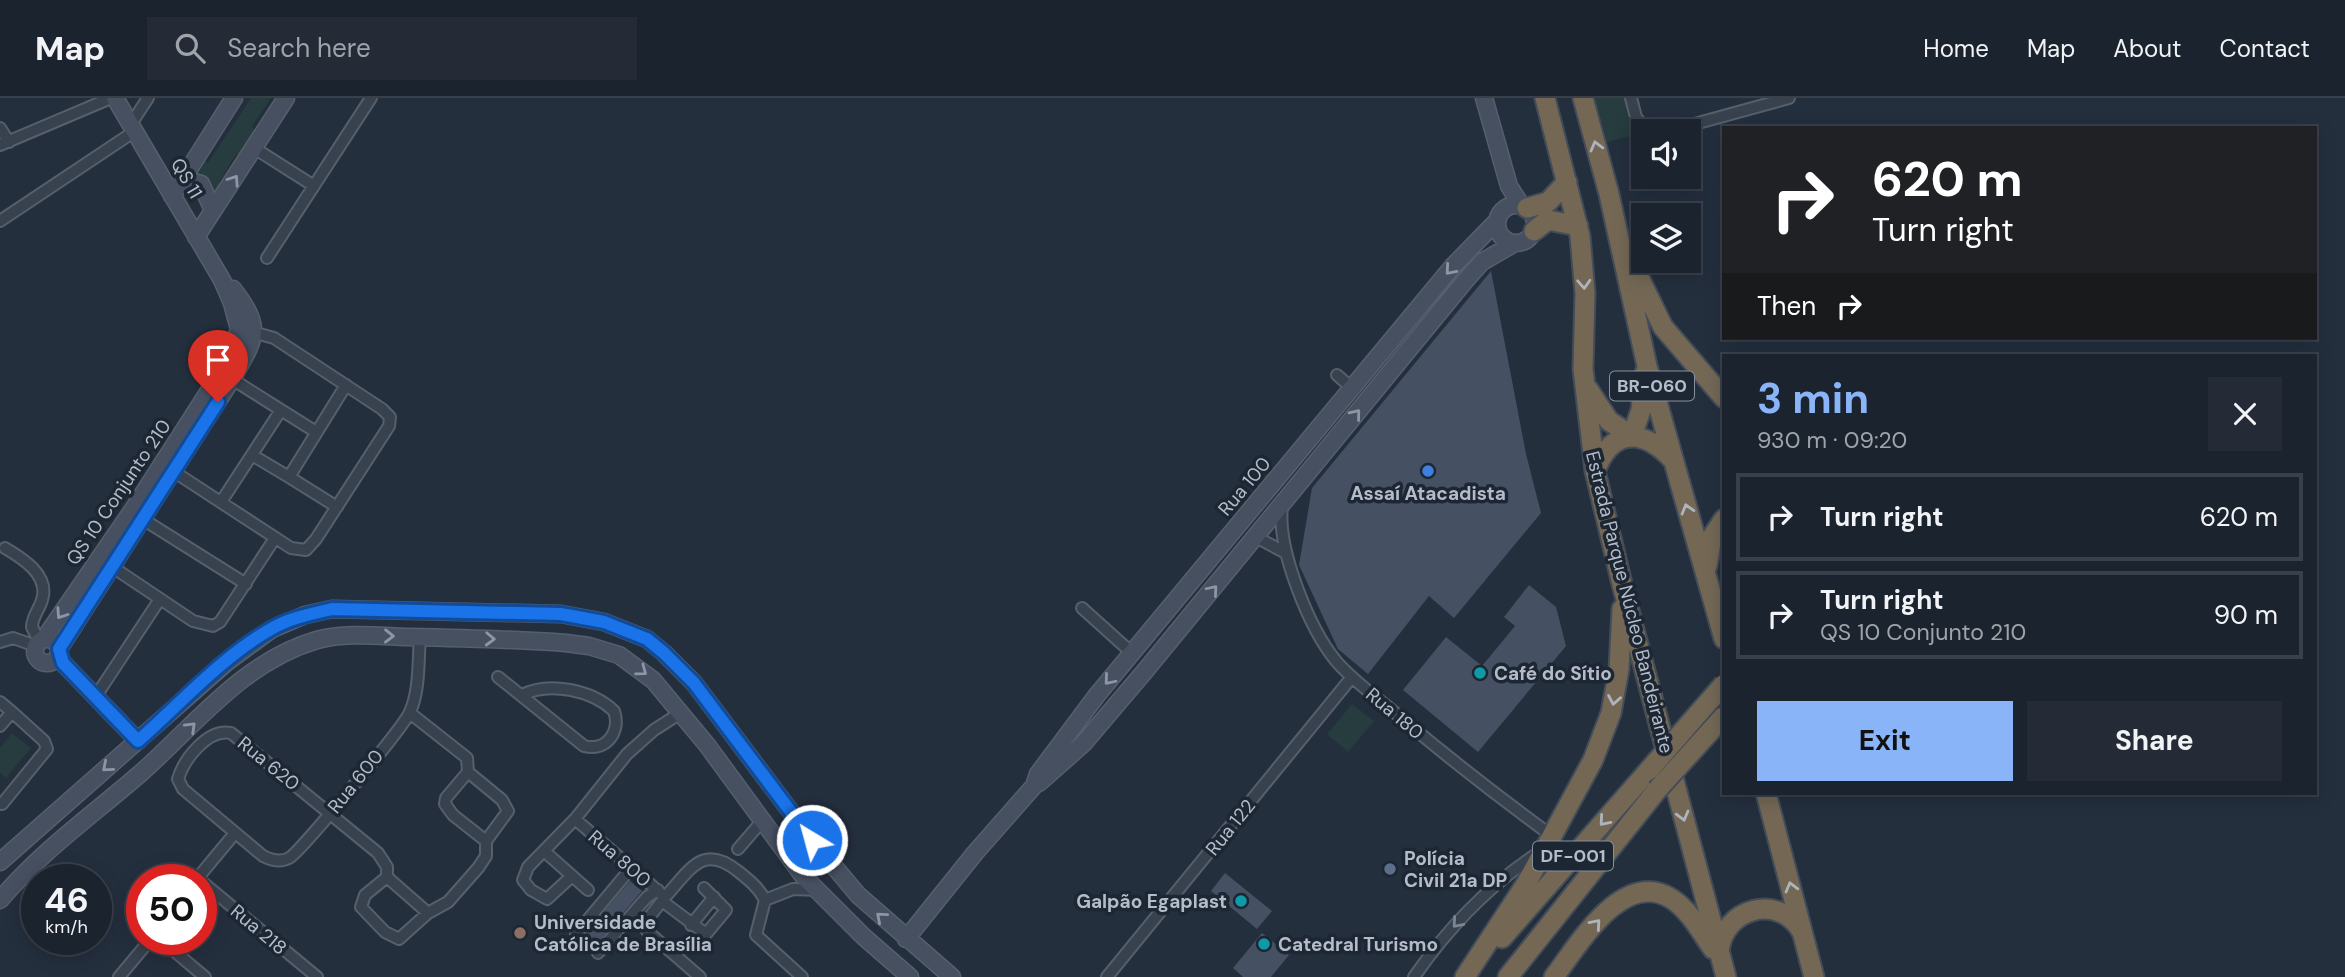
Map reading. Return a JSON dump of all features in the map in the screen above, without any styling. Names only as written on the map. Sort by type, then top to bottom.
[{"type":"highway","name":"Estrada Parque Núcleo Bandeirante","points":[[1545,98],[1579,231],[1585,293],[1585,384],[1595,471],[1722,964]]},
{"type":"highway","points":[[1534,232],[1548,220],[1579,231],[1582,223],[1552,98]]},
{"type":"highway","name":"BR-060","points":[[1583,98],[1609,194],[1647,366],[1722,632]]},
{"type":"highway","points":[[1519,207],[1548,202],[1567,182]]},
{"type":"highway","points":[[1609,194],[1617,210],[1635,269],[1663,327],[1722,396]]},
{"type":"highway","points":[[1595,471],[1611,446],[1632,436],[1641,410],[1647,366]]},
{"type":"highway","points":[[1585,384],[1609,421],[1632,436],[1647,438],[1658,444],[1673,459]]},
{"type":"highway","points":[[1706,574],[1712,537],[1722,523]]},
{"type":"highway","points":[[1465,977],[1549,842],[1593,760],[1611,713],[1619,669],[1622,584]]},
{"type":"highway","name":"DF-001","points":[[1465,977],[1722,686]]},
{"type":"highway","name":"DF-001","points":[[1508,977],[1657,790],[1722,718]]},
{"type":"highway","points":[[1767,795],[1814,977]]},
{"type":"highway","points":[[1554,977],[1614,905],[1635,891],[1644,890],[1659,893],[1680,906],[1722,964]]},
{"type":"highway","points":[[1722,964],[1722,938],[1729,925],[1740,915],[1754,910],[1769,909],[1789,916],[1799,927],[1805,940]]},
{"type":"street","name":"QS 11","points":[[113,98],[177,189],[196,237],[222,280],[233,288],[242,302],[247,330]]},
{"type":"street","points":[[0,128],[5,143],[113,98]]},
{"type":"street","points":[[0,221],[133,127],[148,98]]},
{"type":"street","points":[[177,189],[234,98]]},
{"type":"street","points":[[196,237],[286,98]]},
{"type":"street","points":[[267,258],[371,98]]},
{"type":"street","points":[[1484,98],[1509,186],[1519,207],[1535,218],[1534,232],[1526,241],[1513,244],[1502,238],[1497,221],[1503,210],[1519,207]]},
{"type":"street","points":[[1632,98],[1638,119]]},
{"type":"street","points":[[1701,122],[1789,98]]},
{"type":"street","points":[[254,148],[314,186]]},
{"type":"street","points":[[177,189],[190,181],[201,184],[213,210]]},
{"type":"street","name":"Rua 100","points":[[1034,786],[1038,774],[1066,736],[1132,653],[1453,265],[1497,221]]},
{"type":"street","name":"Rua 100","points":[[906,939],[975,853],[1034,786],[1049,776],[1083,744],[1282,507],[1473,271],[1488,257],[1513,244]]},
{"type":"street","points":[[173,471],[291,548],[306,550],[337,508],[385,433],[390,421],[387,413],[274,338],[247,330]]},
{"type":"street","name":"QS 10 Conjunto 210","points":[[56,655],[232,379],[250,348],[247,330]]},
{"type":"street","name":"QS 10 Conjunto 210","points":[[40,642],[132,511],[247,330]]},
{"type":"street","points":[[1337,375],[1352,388]]},
{"type":"street","points":[[232,379],[316,432]]},
{"type":"street","points":[[289,477],[346,385]]},
{"type":"street","points":[[221,502],[281,410]]},
{"type":"street","points":[[252,455],[337,508]]},
{"type":"street","points":[[1284,469],[1300,483]]},
{"type":"street","name":"Rua 180","points":[[1282,507],[1280,530],[1284,552],[1317,632],[1329,652],[1353,677],[1549,842]]},
{"type":"street","points":[[141,518],[246,584]]},
{"type":"street","points":[[1256,537],[1284,552]]},
{"type":"street","points":[[111,566],[193,621],[213,626],[220,622],[275,538]]},
{"type":"street","points":[[5,548],[29,562],[39,579],[43,598],[32,628],[40,642]]},
{"type":"street","points":[[96,696],[160,599]]},
{"type":"street","points":[[1082,608],[1132,653]]},
{"type":"street","points":[[0,862],[258,637],[284,622],[332,609],[534,612],[589,618],[647,639],[664,653],[694,683],[842,877],[870,907],[952,977]]},
{"type":"street","points":[[532,641],[537,638],[539,630],[534,612]]},
{"type":"street","points":[[1153,628],[1169,642]]},
{"type":"street","points":[[619,655],[622,645],[632,634]]},
{"type":"street","points":[[0,900],[37,860],[152,763],[237,683],[280,655],[309,643],[339,636],[532,641],[589,646],[619,655],[653,680],[682,712],[803,876],[848,922],[910,977]]},
{"type":"street","name":"Rua 600","points":[[236,833],[263,856],[279,861],[297,853],[410,713],[418,670],[420,637]]},
{"type":"street","points":[[0,642],[13,638],[40,642],[54,640],[56,655],[138,741]]},
{"type":"street","points":[[40,642],[35,651],[40,661],[56,655]]},
{"type":"street","points":[[498,677],[584,746],[599,747],[609,740],[617,727],[616,716],[609,705],[595,697],[573,691],[542,688],[522,695]]},
{"type":"street","name":"Rua 122","points":[[1107,977],[1353,677]]},
{"type":"street","points":[[0,702],[44,741],[47,749],[1,804]]},
{"type":"street","points":[[0,726],[12,712]]},
{"type":"street","name":"Rua 800","points":[[682,712],[654,730],[627,754],[575,819],[632,866],[662,896],[647,920],[647,931],[700,977]]},
{"type":"street","points":[[410,713],[467,758],[468,772],[446,797],[445,804],[453,815],[486,841]]},
{"type":"street","name":"Rua 620","points":[[236,833],[183,789],[178,779],[204,742],[217,733],[226,732],[239,738],[330,813]]},
{"type":"street","points":[[609,740],[627,754]]},
{"type":"street","points":[[387,877],[365,895],[361,907],[385,932],[399,939],[428,913],[449,902],[478,868],[486,856],[486,841],[503,820],[508,808],[468,772]]},
{"type":"street","points":[[73,797],[77,808],[87,818]]},
{"type":"street","points":[[54,813],[66,824],[66,836]]},
{"type":"street","points":[[330,813],[382,858],[387,867],[387,877],[428,913]]},
{"type":"street","points":[[572,876],[551,898],[541,898],[524,883],[523,875],[575,819]]},
{"type":"street","points":[[738,849],[763,820]]},
{"type":"street","points":[[212,864],[236,833]]},
{"type":"street","points":[[789,855],[805,849],[812,840]]},
{"type":"street","points":[[1414,977],[1435,947],[1477,900],[1549,842]]},
{"type":"street","points":[[544,851],[588,890]]},
{"type":"street","points":[[598,953],[647,897],[662,896],[696,864],[710,857],[725,861],[755,886],[765,900]]},
{"type":"street","points":[[576,934],[632,866]]},
{"type":"street","points":[[818,890],[827,878],[842,877]]},
{"type":"street","points":[[662,896],[704,934],[709,933],[726,912],[704,888]]},
{"type":"street","points":[[765,900],[793,889],[818,890]]},
{"type":"street","name":"Rua 218","points":[[217,895],[317,977]]},
{"type":"street","points":[[691,925],[714,897]]},
{"type":"street","points":[[765,900],[755,936],[802,977]]},
{"type":"street","points":[[119,977],[137,955]]},
{"type":"street","points":[[179,955],[205,977]]},
{"type":"green space","points":[[251,98],[271,98],[252,126],[256,133],[242,159],[236,154],[219,182],[223,189],[215,200],[194,174],[203,158],[208,163]]},
{"type":"green space","points":[[1595,98],[1626,98],[1633,119],[1631,135],[1607,142]]},
{"type":"green space","points":[[1352,704],[1374,721],[1348,752],[1327,734]]},
{"type":"green space","points":[[12,733],[31,748],[6,778],[0,773],[0,748]]},
{"type":"building","name":"Assaí Atacadista","points":[[1491,271],[1526,454],[1541,513],[1454,618],[1429,596],[1368,674],[1338,649],[1299,565],[1312,488]]},
{"type":"building","name":"Café do Sítio","points":[[1529,585],[1556,607],[1566,646],[1478,752],[1403,690],[1446,637],[1482,666],[1515,626],[1504,617]]},
{"type":"building","name":"Galpão Egaplast","points":[[1225,873],[1272,911],[1257,929],[1211,891]]},
{"type":"building","points":[[630,881],[642,891],[590,952],[578,942]]},
{"type":"building","name":"Catedral Turismo","points":[[1262,933],[1289,955],[1271,977],[1243,977],[1233,968]]},
{"type":"place","name":"Assaí Atacadista","points":[[1428,471]]},
{"type":"place","name":"Café do Sítio","points":[[1480,673]]},
{"type":"place","name":"Polícia Civil 21a DP","points":[[1390,869]]},
{"type":"place","name":"Galpão Egaplast","points":[[1241,901]]},
{"type":"place","name":"Universidade Católica de Brasília","points":[[520,933]]},
{"type":"place","name":"Catedral Turismo","points":[[1264,944]]},
{"type":"route","points":[[218,402],[59,649],[63,663],[138,741],[258,637],[284,622],[305,615],[332,609],[425,609],[534,612],[589,618],[647,639],[664,653],[694,683],[812,840]]}]
